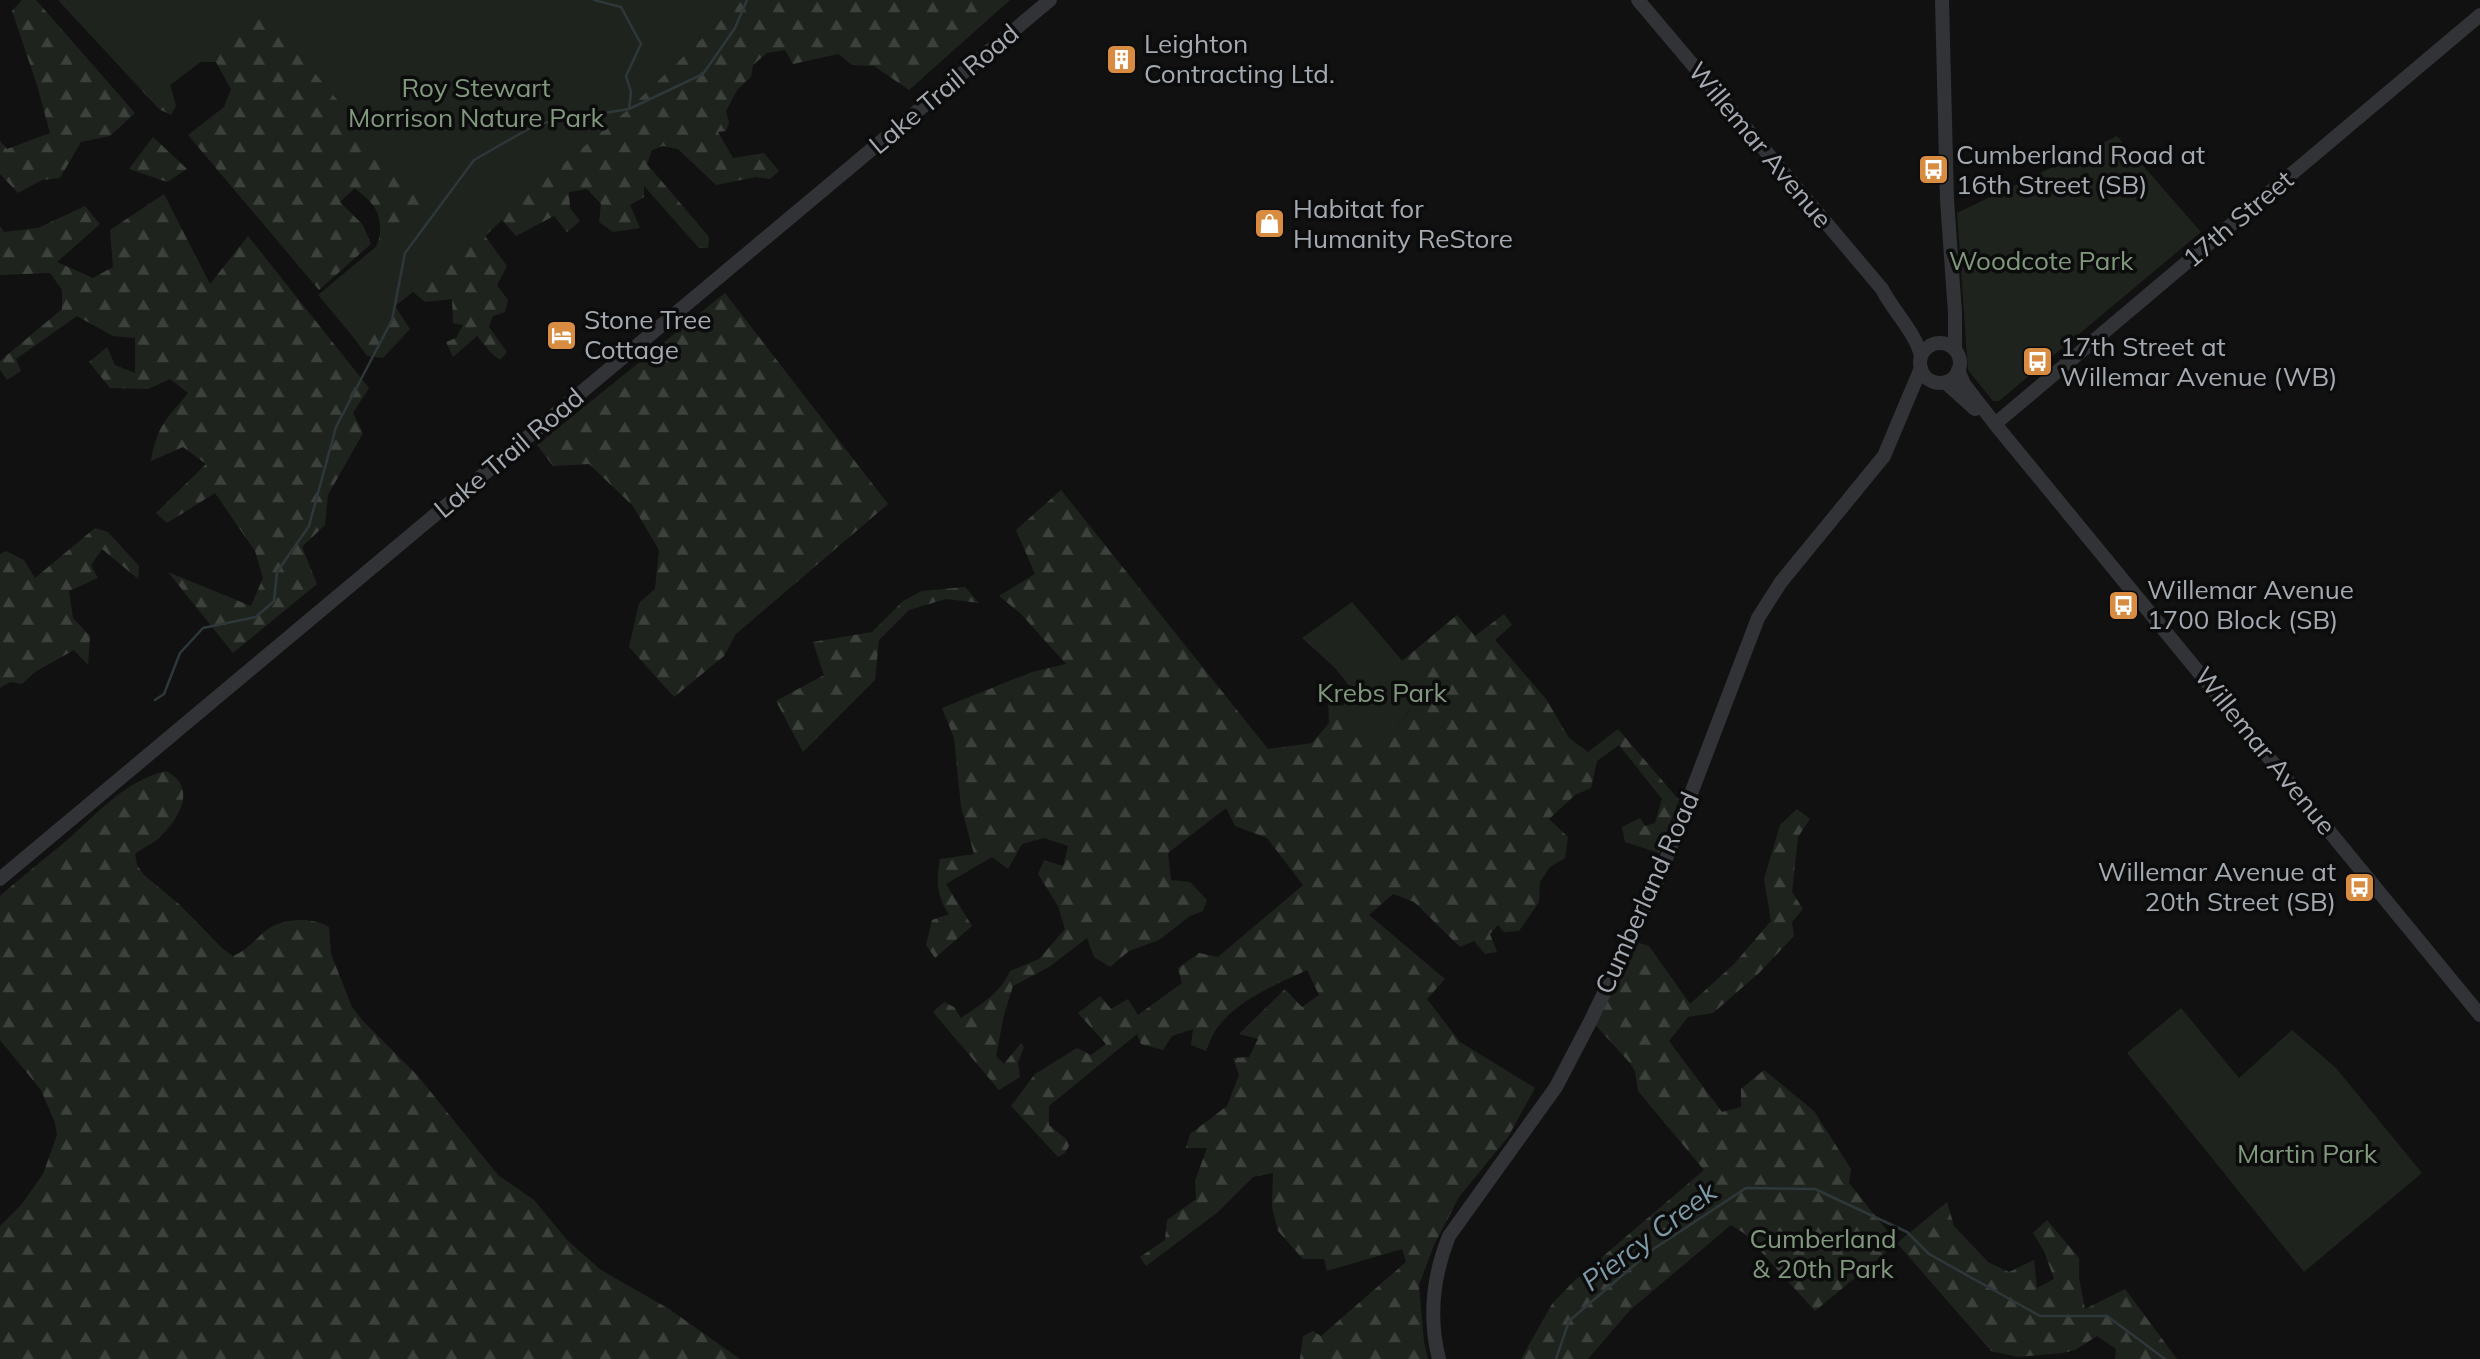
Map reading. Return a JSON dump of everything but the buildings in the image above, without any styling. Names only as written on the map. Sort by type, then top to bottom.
[{"type":"street","name":"Lake Trail Road","points":[[0,879],[1050,0]]},
{"type":"street","name":"Willemar Avenue","points":[[1638,0],[1882,289],[1937,343]]},
{"type":"street","points":[[1942,0],[1948,219],[1953,301],[1955,350],[1959,363],[1958,370],[1951,379],[1942,382],[1927,378],[1921,362],[1927,348],[1937,343],[1945,331],[1953,301]]},
{"type":"street","name":"17th Street","points":[[1995,424],[2480,15]]},
{"type":"street","name":"Willemar Avenue","points":[[1882,289],[1892,309],[1917,341],[1921,362]]},
{"type":"street","points":[[1937,343],[1955,350]]},
{"type":"street","name":"Cumberland Road","points":[[1894,437],[1921,362]]},
{"type":"street","name":"Willemar Avenue","points":[[1958,370],[1964,384],[1995,424],[2480,1015]]},
{"type":"street","name":"Willemar Avenue","points":[[1942,382],[1995,424]]},
{"type":"street","name":"Cumberland Road","points":[[1439,1359],[1432,1320],[1433,1292],[1439,1262],[1449,1236],[1556,1087],[1591,1020],[1658,880],[1758,618],[1781,582],[1877,466],[1921,393],[1942,382]]},
{"type":"green space","points":[[22,0],[36,0],[135,113],[110,136],[81,142],[60,178],[42,180],[18,193],[0,174],[0,141],[7,149],[50,133],[12,11]]},
{"type":"green space","points":[[58,0],[1010,0],[909,90],[874,66],[852,65],[838,54],[793,64],[785,50],[767,53],[753,65],[751,77],[737,90],[726,111],[729,123],[726,131],[718,132],[733,158],[764,153],[779,171],[770,179],[756,177],[716,185],[678,149],[663,146],[652,150],[647,164],[709,237],[708,248],[699,248],[644,186],[644,197],[630,205],[640,228],[613,232],[599,222],[601,204],[587,189],[569,192],[570,208],[580,221],[567,232],[554,216],[516,236],[502,220],[485,236],[507,266],[497,285],[508,300],[505,312],[493,316],[489,327],[507,352],[500,360],[477,336],[453,357],[446,342],[456,338],[463,325],[453,323],[452,299],[425,302],[413,292],[395,306],[410,329],[383,358],[367,356],[327,301],[357,273],[374,251],[380,226],[377,212],[371,202],[355,188],[340,202],[363,225],[371,244],[319,290],[188,135],[224,107],[231,89],[216,62],[188,62],[169,80],[176,106],[171,115],[159,109]]},
{"type":"green space","name":"Roy Stewart Morrison Nature Park","points":[[67,0],[742,0],[629,109],[354,338],[318,295],[426,205],[264,13],[151,100]]},
{"type":"green space","name":"Woodcote Park","points":[[2117,136],[2201,232],[1999,401],[1993,401],[1968,370],[1957,213]]},
{"type":"green space","points":[[153,137],[187,169],[167,182],[129,169]]},
{"type":"green space","points":[[164,194],[210,284],[248,236],[369,388],[353,413],[363,433],[328,495],[325,525],[302,547],[317,584],[233,653],[168,572],[251,606],[263,578],[255,551],[215,493],[167,523],[156,513],[206,464],[183,447],[151,461],[160,431],[188,393],[170,379],[148,389],[110,388],[89,362],[107,347],[115,365],[135,373],[135,338],[113,336],[77,316],[16,359],[21,371],[7,380],[0,370],[0,361],[62,309],[62,290],[50,273],[0,275],[0,226],[4,232],[38,228],[85,206],[100,224],[57,262],[93,278],[113,267],[110,230]]},
{"type":"green space","points":[[725,293],[888,504],[736,634],[724,656],[674,697],[629,647],[639,603],[655,589],[659,550],[633,506],[589,464],[553,466],[537,445]]},
{"type":"green space","points":[[1061,490],[1268,749],[1312,743],[1329,723],[1328,699],[1343,706],[1386,748],[1404,717],[1428,692],[1402,661],[1457,615],[1475,636],[1504,614],[1512,625],[1495,640],[1546,699],[1569,738],[1588,752],[1618,729],[1679,800],[1659,853],[1625,842],[1622,827],[1640,818],[1645,826],[1655,823],[1662,799],[1619,745],[1597,761],[1591,788],[1575,795],[1549,819],[1568,837],[1565,858],[1550,867],[1540,882],[1539,902],[1519,931],[1504,932],[1498,925],[1490,934],[1497,952],[1485,954],[1474,941],[1460,947],[1414,902],[1393,894],[1369,915],[1445,979],[1427,999],[1460,1042],[1535,1088],[1508,1137],[1459,1197],[1434,1245],[1419,1285],[1428,1359],[1300,1359],[1303,1336],[1313,1331],[1321,1336],[1406,1262],[1402,1249],[1327,1271],[1324,1259],[1303,1259],[1278,1231],[1272,1207],[1273,1173],[1253,1177],[1218,1212],[1146,1266],[1140,1257],[1165,1240],[1167,1220],[1196,1199],[1195,1181],[1207,1148],[1186,1148],[1190,1134],[1227,1106],[1239,1075],[1233,1058],[1249,1057],[1258,1039],[1239,1034],[1285,989],[1302,1007],[1319,995],[1307,970],[1244,1002],[1223,1020],[1206,1051],[1191,1045],[1193,1029],[1172,1036],[1163,1050],[1141,1044],[1137,1034],[1049,1106],[1049,1125],[1066,1139],[1069,1146],[1065,1153],[1058,1157],[1011,1106],[1035,1074],[1077,1048],[1091,1055],[1106,1044],[1078,1013],[1100,996],[1111,1009],[1128,999],[1138,1015],[1182,983],[1178,968],[1199,953],[1218,957],[1303,885],[1267,838],[1235,826],[1226,808],[1168,853],[1171,880],[1190,882],[1207,900],[1203,911],[1190,916],[1159,940],[1129,951],[1110,967],[1094,957],[1087,938],[1049,967],[1013,986],[996,1056],[1004,1064],[1021,1043],[1024,1047],[1018,1062],[1020,1077],[999,1090],[933,1012],[944,1002],[954,1007],[961,1018],[996,992],[1010,971],[1039,959],[1065,929],[1058,906],[1038,874],[1044,860],[1063,866],[1068,846],[1044,838],[1022,844],[1008,869],[992,857],[946,884],[972,926],[935,958],[926,945],[932,920],[949,914],[938,888],[940,859],[974,854],[961,807],[954,738],[942,708],[1032,672],[1066,664],[1020,613],[999,596],[1035,574],[1016,530]]},
{"type":"green space","points":[[95,528],[108,532],[139,566],[138,579],[102,549],[91,565],[98,578],[69,591],[73,618],[90,636],[88,665],[74,650],[35,672],[22,684],[10,682],[0,688],[0,554],[6,551],[24,560],[35,578]]},
{"type":"green space","points":[[965,587],[979,603],[946,599],[909,610],[879,640],[875,680],[803,752],[776,701],[824,675],[813,642],[872,632],[903,601],[922,591]]},
{"type":"green space","name":"Krebs Park","points":[[1352,602],[1429,692],[1404,718],[1386,749],[1343,706],[1351,688],[1335,668],[1302,638]]},
{"type":"green space","points":[[166,771],[176,778],[181,786],[182,804],[165,831],[135,854],[137,865],[144,875],[179,904],[233,956],[279,923],[305,920],[329,927],[331,954],[352,1007],[417,1075],[498,1175],[534,1200],[567,1240],[601,1270],[669,1309],[740,1359],[0,1359],[0,1226],[21,1205],[43,1174],[57,1135],[55,1123],[41,1090],[0,1040],[0,896],[122,792],[135,783]]},
{"type":"green space","name":"Cumberland & 20th Park","points":[[1797,809],[1810,819],[1798,837],[1792,892],[1803,909],[1792,922],[1794,936],[1759,973],[1713,1013],[1688,1017],[1669,1041],[1722,1112],[1741,1107],[1741,1089],[1764,1070],[1814,1111],[1851,1169],[1849,1183],[1897,1243],[1815,1311],[1745,1234],[1731,1225],[1630,1310],[1588,1359],[1521,1359],[1552,1304],[1573,1282],[1704,1170],[1638,1091],[1635,1071],[1591,1020],[1630,940],[1649,946],[1690,1004],[1734,964],[1771,921],[1764,879],[1780,825]]},
{"type":"green space","name":"Martin Park","points":[[2181,1008],[2239,1078],[2292,1030],[2336,1068],[2422,1173],[2304,1272],[2127,1053]]},
{"type":"green space","points":[[1947,1202],[1954,1226],[1988,1262],[2009,1272],[2034,1260],[2037,1288],[2054,1279],[2044,1251],[2033,1233],[2047,1220],[2079,1258],[2079,1278],[2085,1309],[2125,1289],[2177,1359],[2115,1359],[2116,1349],[2097,1336],[2075,1350],[2063,1353],[2018,1357],[1991,1351],[1897,1243]]},
{"type":"waterway","points":[[594,0],[621,7],[641,44],[626,76],[631,92],[629,109]]},
{"type":"waterway","points":[[155,700],[164,694],[180,653],[203,628],[256,617],[274,601],[277,572],[309,526],[336,427],[392,320],[405,253],[474,160],[537,124],[629,109],[703,74],[735,28],[747,0]]},
{"type":"waterway","name":"Piercy Creek","points":[[1556,1359],[1569,1321],[1652,1250],[1746,1188],[1815,1189],[1907,1232],[1929,1254],[2040,1316],[2107,1316],[2165,1359]]},
{"type":"place","name":"Leighton Contracting Ltd.","points":[[1121,59]]},
{"type":"place","name":"Cumberland Road at 16th Street (SB)","points":[[1933,170]]},
{"type":"place","name":"Habitat for Humanity ReStore","points":[[1270,224]]},
{"type":"place","name":"Stone Tree Cottage","points":[[561,335]]},
{"type":"place","name":"17th Street at Willemar Avenue (WB)","points":[[2037,362]]},
{"type":"place","name":"Willemar Avenue 1700 Block (SB)","points":[[2124,605]]},
{"type":"place","name":"Willemar Avenue at 20th Street (SB)","points":[[2359,887]]}]
